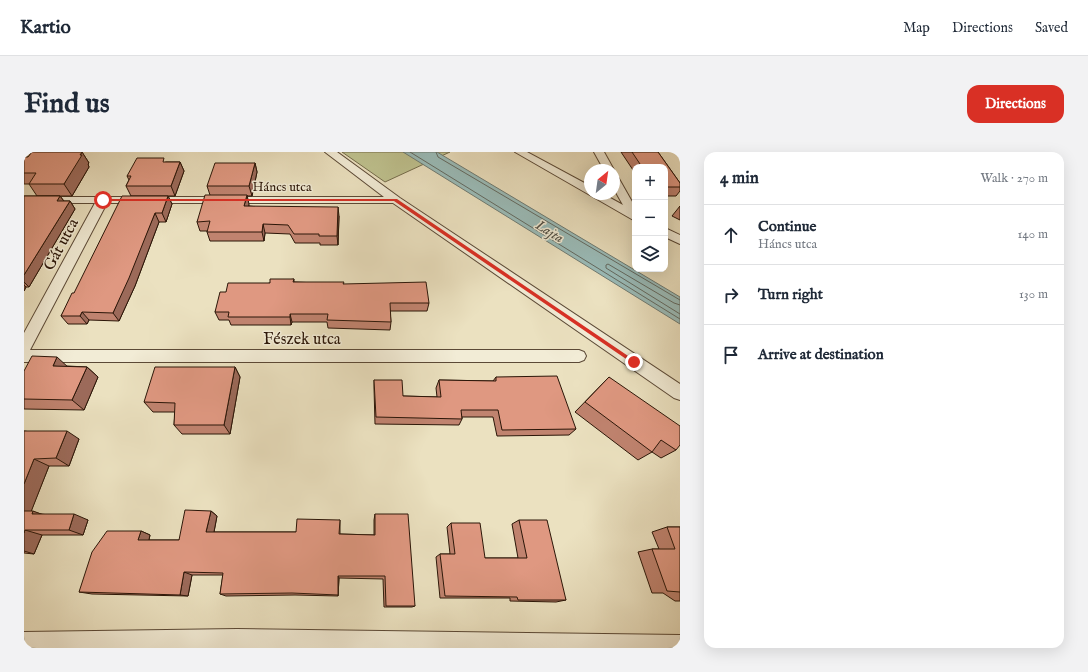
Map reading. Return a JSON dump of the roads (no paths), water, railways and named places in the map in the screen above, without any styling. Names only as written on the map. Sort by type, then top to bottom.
[{"type":"street","points":[[330,152],[396,200],[680,393]]},
{"type":"street","points":[[520,152],[584,188]]},
{"type":"street","points":[[599,152],[606,164]]},
{"type":"street","points":[[620,189],[632,211]]},
{"type":"street","name":"Háncs utca","points":[[24,200],[396,200]]},
{"type":"street","name":"Gát utca","points":[[24,347],[103,200]]},
{"type":"street","points":[[605,200],[632,215]]},
{"type":"street","points":[[668,234],[680,240]]},
{"type":"street","name":"Fészek utca","points":[[24,356],[579,356]]},
{"type":"street","points":[[24,643],[602,647],[680,646]]},
{"type":"water","name":"Lajta","points":[[403,152],[437,152],[632,268],[632,272],[638,272],[680,297],[680,324]]}]
